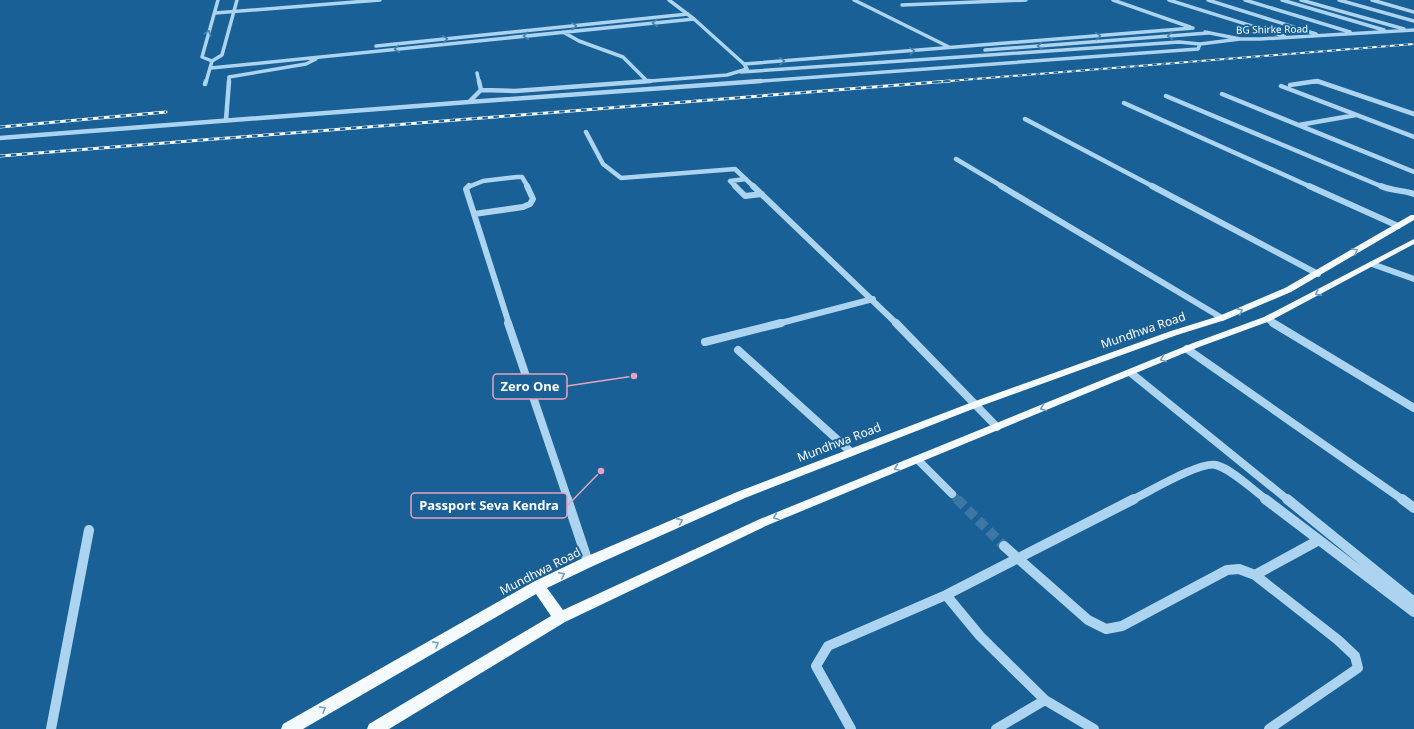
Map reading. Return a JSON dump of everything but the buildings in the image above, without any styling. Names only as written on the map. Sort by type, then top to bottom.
[{"type":"main road","name":"Mundhwa Road","points":[[289,729],[538,586],[588,562],[741,495],[850,452],[974,405],[1174,333],[1222,318],[1288,290],[1414,217]]},
{"type":"main road","points":[[375,729],[560,618],[764,522],[1187,349],[1267,319],[1414,241]]},
{"type":"main road","points":[[538,586],[560,618]]},
{"type":"street","points":[[218,0],[202,57],[211,64],[228,66],[694,19]]},
{"type":"street","points":[[205,84],[211,64],[222,55],[237,0]]},
{"type":"street","points":[[215,13],[380,0]]},
{"type":"street","points":[[669,0],[694,19],[744,64],[747,69]]},
{"type":"street","points":[[854,0],[958,53]]},
{"type":"street","points":[[902,5],[1026,0]]},
{"type":"street","name":"BG Shirke Road","points":[[1113,0],[1208,33],[1240,39],[1288,38],[1414,30]]},
{"type":"street","points":[[1169,0],[1288,38]]},
{"type":"street","points":[[1208,0],[1320,36]]},
{"type":"street","points":[[1245,0],[1356,34]]},
{"type":"street","points":[[1282,0],[1390,32]]},
{"type":"street","points":[[1301,0],[1410,30]]},
{"type":"street","points":[[1339,0],[1414,21]]},
{"type":"street","points":[[1372,0],[1414,12]]},
{"type":"street","points":[[211,64],[688,14]]},
{"type":"street","points":[[558,27],[563,32],[623,57],[647,82]]},
{"type":"street","points":[[744,64],[1193,28]]},
{"type":"street","points":[[741,72],[747,69],[1208,33]]},
{"type":"street","points":[[469,102],[482,90],[515,91],[647,82],[741,72],[1179,42],[1200,44],[1240,39]]},
{"type":"street","points":[[0,138],[226,120],[1198,49],[1200,44]]},
{"type":"street","points":[[229,77],[306,64],[318,57]]},
{"type":"street","points":[[226,120],[229,77],[228,66]]},
{"type":"street","points":[[477,73],[482,90]]},
{"type":"street","points":[[1290,85],[1317,81],[1414,114]]},
{"type":"street","points":[[1281,86],[1414,137]]},
{"type":"street","points":[[1222,94],[1414,172]]},
{"type":"street","points":[[1166,96],[1390,190],[1406,191],[1414,194]]},
{"type":"street","points":[[1124,103],[1398,226]]},
{"type":"street","points":[[1299,126],[1356,115]]},
{"type":"street","points":[[1025,119],[1318,274]]},
{"type":"street","points":[[586,132],[603,164],[621,178],[735,168],[873,299],[974,405],[997,427]]},
{"type":"street","points":[[956,159],[1222,318]]},
{"type":"street","points":[[473,214],[530,204],[533,199],[524,179],[522,177],[512,176],[470,184],[466,189],[473,214],[588,562]]},
{"type":"street","points":[[746,179],[730,181],[745,196],[762,194]]},
{"type":"street","points":[[1372,264],[1414,279]]},
{"type":"street","points":[[705,342],[873,299]]},
{"type":"street","points":[[1267,319],[1414,408]]},
{"type":"street","points":[[1187,349],[1414,508]]},
{"type":"street","points":[[738,350],[850,452]]},
{"type":"street","points":[[1131,373],[1414,602]]},
{"type":"street","points":[[918,460],[952,494]]},
{"type":"street","points":[[851,729],[816,666],[828,646],[946,595],[1198,467],[1216,465],[1243,482],[1414,612]]},
{"type":"street","points":[[51,729],[89,530]]},
{"type":"street","points":[[1255,575],[1319,540]]},
{"type":"street","points":[[1004,546],[1088,620],[1106,629],[1122,626],[1226,570],[1239,569],[1255,575],[1338,640],[1355,656],[1358,668],[1269,729]]},
{"type":"street","points":[[946,595],[980,636],[1045,700],[1094,729]]},
{"type":"street","points":[[996,729],[1045,700]]},
{"type":"tunnel","points":[[952,494],[1004,546]]},
{"type":"railway","points":[[937,82],[1414,44]]},
{"type":"railway","points":[[0,156],[950,81]]},
{"type":"railway","points":[[0,127],[166,112]]},
{"type":"place","name":"Zero One","points":[[634,376]]},
{"type":"place","name":"Passport Seva Kendra","points":[[601,471]]}]
